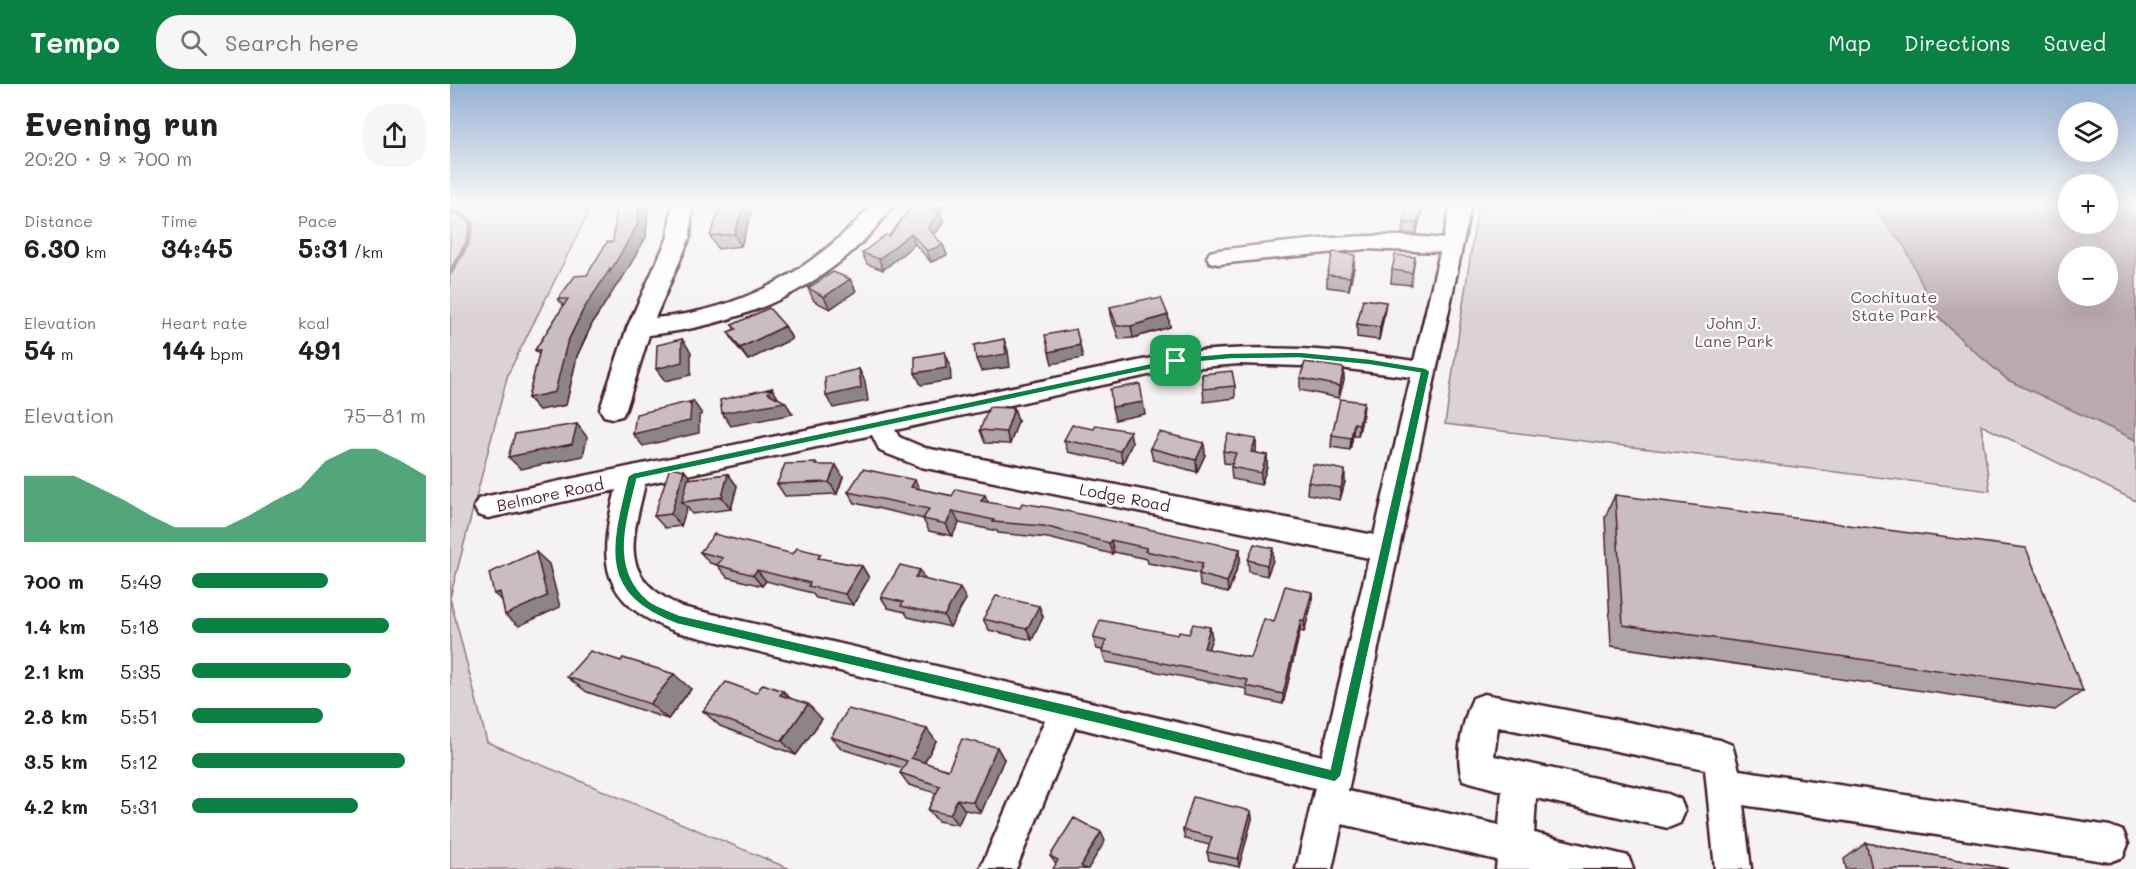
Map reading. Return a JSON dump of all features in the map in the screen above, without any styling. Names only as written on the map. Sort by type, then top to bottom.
[{"type":"street","points":[[613,409],[639,328],[677,242]]},
{"type":"street","points":[[639,328],[702,321],[739,310],[796,283],[849,242]]},
{"type":"street","points":[[1218,257],[1380,242],[1420,243],[1453,248]]},
{"type":"street","points":[[1314,869],[1454,242]]},
{"type":"street","name":"Belmore Road","points":[[488,507],[1194,359],[1299,355],[1370,362],[1425,371]]},
{"type":"street","name":"Lodge Road","points":[[879,424],[889,444],[921,457],[1385,549]]},
{"type":"street","points":[[633,476],[619,537],[620,567],[636,594],[646,605],[661,613],[677,619],[1066,710],[1332,790],[1515,858],[1615,869]]},
{"type":"street","points":[[1668,811],[1475,768],[1484,709],[1720,756],[1733,869]]},
{"type":"street","points":[[998,869],[1066,710]]},
{"type":"street","points":[[1515,858],[1520,778]]},
{"type":"street","points":[[1724,785],[2110,844]]},
{"type":"green space","points":[[450,242],[574,242],[508,374],[450,598]]},
{"type":"green space","name":"John J. Lane Park","points":[[1472,242],[1901,242],[1935,313],[1965,343],[2008,380],[2136,440],[2136,501],[1981,425],[1990,491],[1445,424]]},
{"type":"green space","points":[[450,598],[487,742],[790,869],[450,869]]},
{"type":"shaded area","points":[[1901,242],[2136,242],[2136,440],[2008,380],[1965,343],[1935,313]]},
{"type":"building","points":[[607,242],[628,242],[583,310],[567,343],[555,392],[528,398],[540,350],[535,350],[568,299],[558,299],[575,276],[587,275]]},
{"type":"building","points":[[877,242],[900,242],[879,259],[862,253]]},
{"type":"building","points":[[919,242],[940,242],[943,245],[927,251]]},
{"type":"building","points":[[1333,252],[1355,255],[1350,277],[1327,275]]},
{"type":"building","points":[[1395,255],[1415,257],[1412,273],[1392,270]]},
{"type":"building","points":[[833,272],[850,279],[824,297],[808,288]]},
{"type":"building","points":[[1151,298],[1152,300],[1161,298],[1168,315],[1131,326],[1117,326],[1110,307]]},
{"type":"building","points":[[1363,299],[1386,302],[1380,327],[1357,324]]},
{"type":"building","points":[[769,308],[785,326],[740,348],[728,332],[736,329],[732,325]]},
{"type":"building","points":[[1076,329],[1080,345],[1049,352],[1045,335]]},
{"type":"building","points":[[682,339],[682,362],[656,369],[657,345]]},
{"type":"building","points":[[1004,339],[1006,354],[976,359],[974,345]]},
{"type":"building","points":[[945,352],[946,368],[915,373],[915,357]]},
{"type":"building","points":[[1305,362],[1344,368],[1340,386],[1300,378]]},
{"type":"building","points":[[859,369],[861,388],[826,396],[825,377]]},
{"type":"building","points":[[1232,371],[1235,386],[1203,389],[1202,374]]},
{"type":"building","points":[[1140,384],[1143,402],[1112,407],[1110,389]]},
{"type":"building","points":[[772,388],[768,393],[785,402],[722,413],[720,400]]},
{"type":"building","points":[[1340,399],[1364,402],[1359,424],[1354,423],[1351,438],[1332,435]]},
{"type":"building","points":[[693,401],[689,405],[691,404],[690,421],[633,434],[636,414]]},
{"type":"building","points":[[989,407],[1014,408],[1006,432],[980,430]]},
{"type":"building","points":[[577,424],[572,444],[508,457],[515,434]]},
{"type":"building","points":[[1072,425],[1094,429],[1096,425],[1130,431],[1120,451],[1064,440]]},
{"type":"building","points":[[1159,432],[1204,443],[1196,460],[1150,448]]},
{"type":"building","points":[[1228,434],[1256,439],[1251,452],[1267,455],[1261,473],[1231,467],[1236,453],[1223,451]]},
{"type":"building","points":[[816,463],[815,465],[836,465],[829,482],[777,484],[785,464]]},
{"type":"building","points":[[1313,464],[1345,470],[1341,488],[1308,482]]},
{"type":"building","points":[[670,467],[684,470],[671,514],[654,516]]},
{"type":"building","points":[[863,469],[915,480],[911,487],[952,496],[956,489],[985,495],[981,501],[1020,508],[1022,503],[1052,508],[1240,549],[1227,582],[1199,574],[1203,563],[1145,551],[1147,548],[1111,540],[1109,543],[1044,526],[993,522],[994,520],[953,511],[946,524],[923,519],[929,509],[848,492]]},
{"type":"building","points":[[728,474],[722,497],[682,502],[688,479]]},
{"type":"building","points":[[1615,495],[2026,548],[2083,691],[1623,625]]},
{"type":"building","points":[[714,534],[793,554],[797,548],[821,554],[818,558],[862,566],[845,594],[808,586],[810,583],[757,570],[753,575],[717,565],[723,558],[700,552]]},
{"type":"building","points":[[1254,544],[1273,548],[1267,565],[1248,560]]},
{"type":"building","points":[[536,552],[547,596],[505,615],[500,592],[494,594],[489,573]]},
{"type":"building","points":[[900,565],[920,570],[915,577],[960,588],[944,616],[901,606],[903,602],[881,597]]},
{"type":"building","points":[[1285,586],[1312,592],[1304,621],[1301,620],[1283,694],[1246,686],[1248,680],[1102,651],[1106,641],[1093,638],[1100,620],[1178,635],[1179,632],[1189,634],[1193,624],[1210,627],[1204,648],[1251,658],[1264,619],[1274,622]]},
{"type":"building","points":[[996,596],[1039,606],[1027,629],[983,619]]},
{"type":"building","points":[[590,651],[621,661],[623,658],[674,674],[650,704],[567,677]]},
{"type":"building","points":[[726,682],[756,693],[763,684],[783,691],[780,695],[808,704],[782,741],[703,711]]},
{"type":"building","points":[[848,709],[927,729],[911,758],[948,770],[962,739],[997,747],[973,802],[957,799],[950,815],[928,810],[940,786],[900,773],[907,761],[831,737]]},
{"type":"building","points":[[1193,797],[1251,811],[1238,859],[1207,852],[1212,837],[1183,830]]},
{"type":"building","points":[[1074,818],[1101,832],[1081,866],[1086,869],[1053,869],[1058,860],[1050,856]]},
{"type":"building","points":[[1866,843],[2008,869],[1872,869]]},
{"type":"waterway","points":[[450,273],[468,242]]},
{"type":"route","points":[[1299,355],[1370,362],[1425,371],[1335,776],[1104,719],[677,619],[646,605],[626,580],[620,567],[619,537],[633,476],[1176,361],[1230,356],[1299,355]]},
{"type":"park label","name":"Cochituate State Park","points":[[1894,305]]}]
